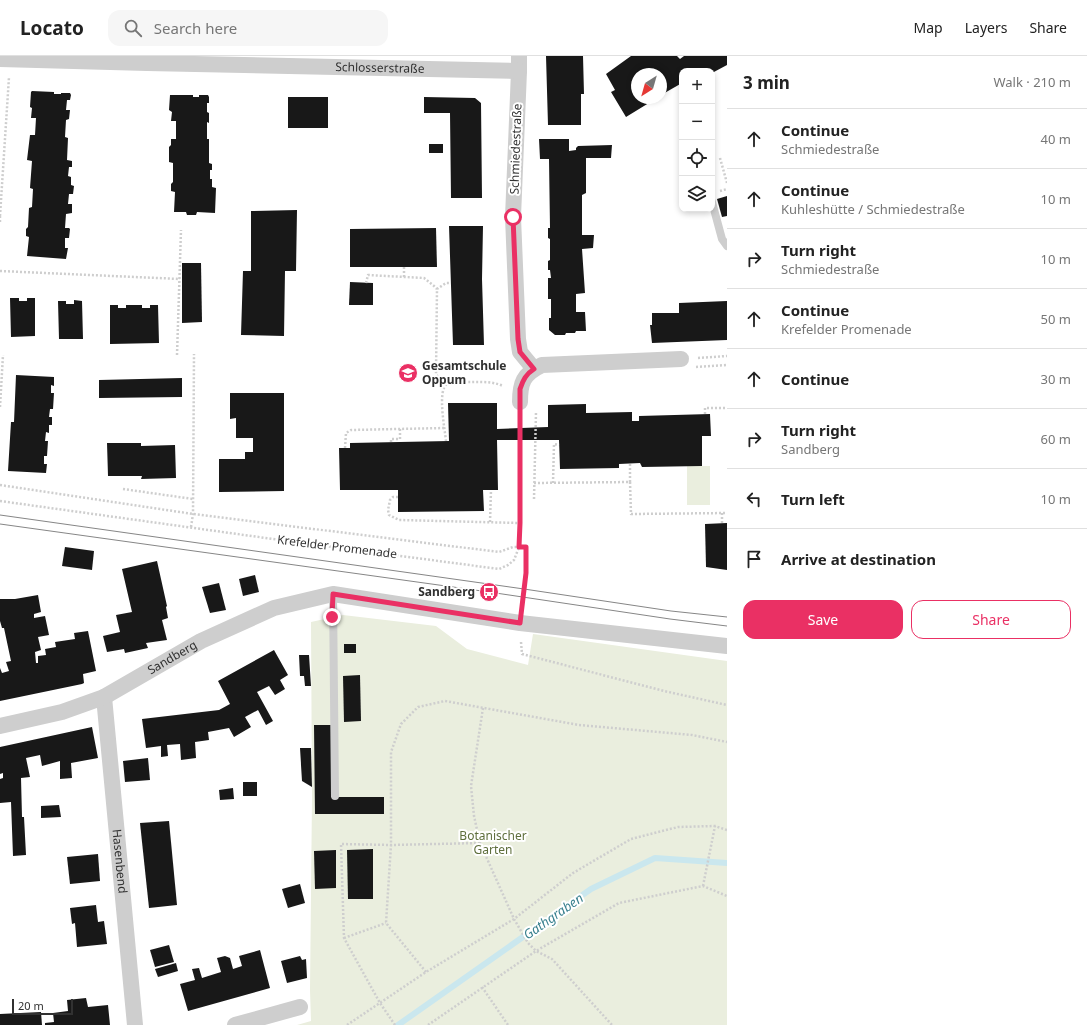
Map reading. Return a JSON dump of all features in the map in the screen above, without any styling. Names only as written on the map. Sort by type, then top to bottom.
[{"type":"street","name":"Schlosserstraße","points":[[5,59],[519,64]]},
{"type":"street","name":"Schmiedestraße","points":[[519,64],[513,217],[518,339],[520,352],[534,369]]},
{"type":"street","points":[[520,402],[520,389],[522,381],[529,372],[542,365],[686,363]]},
{"type":"street","name":"Sandberg","points":[[0,726],[62,712],[104,697],[200,641],[274,608],[333,594],[520,623],[727,646]]},
{"type":"street","name":"Hasenbend","points":[[104,697],[135,1025]]},
{"type":"street","points":[[235,1025],[300,1007]]},
{"type":"lane","points":[[715,212],[722,239],[727,246]]},
{"type":"lane","points":[[333,594],[335,796]]},
{"type":"path","points":[[0,222],[5,59]]},
{"type":"path","points":[[720,158],[727,183]]},
{"type":"path","points":[[177,355],[181,230]]},
{"type":"path","points":[[404,267],[404,277]]},
{"type":"path","points":[[0,271],[180,279]]},
{"type":"path","points":[[366,283],[368,275],[424,278],[434,286],[436,289],[436,374],[441,381],[447,384]]},
{"type":"path","points":[[436,289],[446,283],[451,283]]},
{"type":"path","points":[[191,527],[193,514],[194,354]]},
{"type":"path","points":[[0,407],[3,355]]},
{"type":"path","points":[[686,363],[727,356]]},
{"type":"path","points":[[686,363],[727,365]]},
{"type":"path","points":[[446,441],[442,396],[443,389],[447,384],[454,382],[483,382]]},
{"type":"path","name":"Krefelder Promenade","points":[[0,501],[191,527],[273,540],[499,569],[508,565],[514,560],[519,547],[520,402]]},
{"type":"path","points":[[705,414],[705,408],[727,408]]},
{"type":"path","points":[[534,499],[536,409]]},
{"type":"path","points":[[345,448],[346,433],[351,430],[444,428]]},
{"type":"path","points":[[391,442],[391,439],[400,439],[400,429]]},
{"type":"path","points":[[553,483],[554,444],[559,444]]},
{"type":"path","points":[[630,464],[631,514],[727,513]]},
{"type":"path","points":[[534,483],[630,482]]},
{"type":"path","points":[[0,485],[193,514],[499,552],[513,546],[526,547],[526,573],[520,623],[522,654],[664,691],[727,705]]},
{"type":"path","points":[[123,488],[193,499]]},
{"type":"path","points":[[490,522],[491,490]]},
{"type":"path","points":[[398,497],[393,497],[390,500],[388,510],[389,515],[399,520],[520,523]]},
{"type":"path","points":[[722,513],[722,523]]},
{"type":"path","points":[[426,972],[386,923],[391,845],[391,752],[401,724],[418,707],[445,701],[579,725],[692,735],[727,742]]},
{"type":"path","points":[[483,708],[471,786],[474,816],[480,843],[514,918],[528,943],[536,951],[552,959],[612,1025]]},
{"type":"path","points":[[703,886],[715,826]]},
{"type":"path","points":[[347,1025],[426,972],[514,918],[573,873],[631,839],[678,827],[715,826],[727,830]]},
{"type":"path","points":[[395,1025],[380,1003],[344,938],[341,844],[391,845],[480,843]]},
{"type":"path","points":[[428,1025],[536,951],[619,903],[703,886],[727,896]]},
{"type":"path","points":[[344,938],[386,923]]},
{"type":"path","points":[[482,987],[508,1025]]},
{"type":"path","points":[[607,1025],[610,1022]]},
{"type":"green space","points":[[687,466],[710,466],[710,505],[687,505]]},
{"type":"green space","name":"Botanischer Garten","points":[[343,615],[436,626],[467,649],[528,665],[533,634],[727,661],[727,1025],[297,1025],[311,1021],[311,622]]},
{"type":"building","points":[[546,56],[583,56],[584,94],[581,94],[581,125],[548,125]]},
{"type":"building","points":[[631,56],[677,56],[680,59],[684,56],[727,56],[727,65],[715,71],[715,68],[679,68],[679,85],[667,92],[667,68],[631,68],[631,104],[647,104],[626,117],[611,92],[615,90],[606,74]]},
{"type":"building","points":[[32,91],[54,92],[54,94],[70,93],[71,95],[70,100],[67,100],[66,110],[70,110],[69,119],[66,120],[65,137],[68,138],[67,160],[72,161],[72,167],[69,167],[68,176],[71,177],[71,185],[74,186],[73,194],[69,194],[68,204],[72,204],[72,213],[66,214],[65,228],[70,229],[69,238],[65,238],[65,248],[68,248],[66,259],[27,256],[29,237],[26,236],[26,229],[28,227],[29,208],[32,207],[33,189],[30,188],[32,161],[27,160],[30,135],[35,135],[36,118],[31,118],[32,108],[30,107]]},
{"type":"building","points":[[170,95],[193,95],[193,97],[199,97],[199,95],[208,95],[209,97],[209,103],[207,103],[209,123],[207,122],[207,139],[209,139],[209,163],[212,164],[210,179],[212,179],[212,187],[216,188],[215,213],[197,212],[196,215],[187,215],[186,212],[174,212],[175,192],[171,191],[171,184],[173,182],[173,163],[169,162],[169,147],[171,145],[171,139],[176,139],[176,121],[171,121],[172,112],[169,110]]},
{"type":"building","points":[[288,97],[328,97],[328,128],[288,128]]},
{"type":"building","points":[[424,97],[475,98],[481,103],[482,198],[451,198],[450,113],[424,113]]},
{"type":"building","points":[[539,139],[569,139],[569,151],[576,150],[578,146],[612,145],[611,158],[586,158],[586,193],[582,195],[582,235],[594,235],[593,248],[582,249],[585,293],[576,294],[576,312],[585,312],[586,331],[576,331],[575,333],[566,333],[565,335],[555,335],[549,330],[549,318],[551,318],[551,299],[548,299],[548,278],[551,278],[550,270],[548,270],[548,261],[550,260],[550,239],[548,238],[548,228],[550,228],[549,159],[540,159]]},
{"type":"building","points":[[429,144],[443,144],[443,153],[429,153]]},
{"type":"building","points":[[727,196],[727,216],[722,217],[717,199]]},
{"type":"building","points":[[297,210],[296,271],[285,271],[284,336],[241,335],[243,271],[251,271],[251,211]]},
{"type":"building","points":[[449,226],[483,226],[482,279],[484,345],[453,345]]},
{"type":"building","points":[[436,228],[437,267],[350,267],[350,229]]},
{"type":"building","points":[[182,263],[201,263],[202,322],[182,323]]},
{"type":"building","points":[[350,282],[373,283],[373,305],[349,305]]},
{"type":"building","points":[[10,298],[19,298],[19,301],[27,301],[27,298],[35,298],[35,336],[11,337]]},
{"type":"building","points":[[74,300],[82,301],[83,339],[59,339],[58,301],[66,301],[66,304],[74,304]]},
{"type":"building","points":[[727,301],[727,340],[652,343],[650,325],[652,325],[652,313],[679,313],[679,303]]},
{"type":"building","points":[[110,305],[118,305],[118,308],[126,308],[126,305],[142,305],[142,308],[150,308],[150,305],[158,305],[159,343],[110,344]]},
{"type":"building","points":[[16,375],[54,377],[54,386],[51,385],[51,393],[54,393],[53,409],[50,409],[49,417],[52,417],[52,425],[49,425],[49,433],[46,432],[45,441],[48,441],[47,456],[44,456],[44,464],[47,464],[46,473],[8,471],[11,422],[14,422]]},
{"type":"building","points":[[182,378],[182,397],[99,398],[99,380]]},
{"type":"building","points":[[230,393],[284,393],[284,491],[219,492],[219,459],[245,459],[245,452],[253,452],[253,438],[236,438],[236,418],[230,419]]},
{"type":"building","points":[[448,403],[497,403],[497,429],[548,427],[548,405],[586,404],[586,413],[632,412],[632,421],[639,421],[639,416],[710,414],[711,436],[702,436],[702,466],[642,467],[640,463],[619,464],[619,468],[560,469],[559,440],[497,440],[498,490],[483,490],[484,511],[398,512],[398,490],[340,490],[339,448],[350,448],[350,443],[449,441]]},
{"type":"building","points":[[107,443],[141,443],[141,446],[175,445],[176,478],[141,479],[142,476],[108,476]]},
{"type":"building","points":[[727,523],[727,570],[706,567],[705,524]]},
{"type":"building","points":[[65,547],[94,551],[92,570],[62,566]]},
{"type":"building","points":[[157,561],[167,606],[168,618],[162,620],[167,640],[146,643],[148,648],[125,653],[124,649],[107,652],[103,636],[120,632],[116,615],[132,612],[122,569]]},
{"type":"building","points":[[255,575],[259,592],[243,596],[239,579]]},
{"type":"building","points":[[219,583],[226,610],[210,613],[202,587]]},
{"type":"building","points":[[38,595],[41,612],[34,614],[34,618],[45,616],[49,635],[38,637],[41,650],[35,652],[36,663],[38,663],[38,656],[46,655],[45,649],[56,647],[55,642],[75,639],[74,633],[88,631],[96,671],[83,674],[84,683],[82,684],[0,701],[0,668],[2,673],[9,671],[6,662],[11,661],[4,628],[2,628],[0,621],[0,599],[15,599]]},
{"type":"building","points":[[344,644],[356,644],[356,653],[344,653]]},
{"type":"building","points":[[274,650],[288,675],[280,680],[285,689],[275,695],[269,686],[257,692],[273,721],[266,725],[258,710],[245,717],[251,727],[234,737],[229,728],[208,732],[209,740],[195,742],[196,758],[181,760],[180,744],[167,745],[168,756],[161,757],[161,746],[146,748],[142,719],[219,710],[230,704],[218,681]]},
{"type":"building","points":[[299,655],[309,655],[311,686],[305,686],[304,676],[300,676]]},
{"type":"building","points":[[360,675],[361,721],[344,722],[343,676]]},
{"type":"building","points":[[314,725],[331,725],[331,797],[384,797],[384,814],[315,814]]},
{"type":"building","points":[[92,727],[98,758],[71,763],[72,778],[60,779],[60,761],[42,766],[40,755],[26,758],[30,777],[21,778],[22,817],[24,817],[26,855],[13,856],[11,802],[0,803],[0,779],[3,778],[3,773],[0,774],[0,747]]},
{"type":"building","points":[[300,748],[311,748],[312,787],[302,781]]},
{"type":"building","points":[[148,758],[150,780],[125,782],[123,761]]},
{"type":"building","points":[[243,782],[257,782],[257,796],[243,796]]},
{"type":"building","points":[[233,788],[234,799],[220,800],[219,790]]},
{"type":"building","points":[[59,805],[61,817],[41,818],[41,806]]},
{"type":"building","points":[[169,821],[177,905],[149,908],[140,823]]},
{"type":"building","points":[[373,849],[373,899],[348,899],[347,850]]},
{"type":"building","points":[[336,850],[336,888],[315,889],[314,851]]},
{"type":"building","points":[[98,854],[100,881],[70,884],[67,857]]},
{"type":"building","points":[[300,884],[305,903],[288,908],[282,889]]},
{"type":"building","points":[[96,905],[98,922],[104,921],[107,944],[77,947],[75,923],[72,924],[70,908]]},
{"type":"building","points":[[169,945],[174,962],[155,967],[150,950]]},
{"type":"building","points":[[260,950],[270,988],[188,1011],[180,984],[195,980],[192,969],[199,968],[202,978],[221,972],[217,958],[225,956],[230,958],[233,969],[242,966],[239,956]]},
{"type":"building","points":[[300,956],[302,960],[306,959],[307,978],[287,983],[281,961]]},
{"type":"building","points":[[176,963],[178,971],[158,977],[155,969]]},
{"type":"building","points":[[86,998],[88,1007],[108,1005],[110,1025],[45,1025],[45,1023],[54,1022],[53,1013],[68,1011],[67,1000]]},
{"type":"building","points":[[41,1012],[42,1025],[0,1025],[0,1014]]},
{"type":"waterway","name":"Gathgraben","points":[[398,1025],[591,889],[655,858],[727,863]]},
{"type":"tram line","points":[[0,515],[671,611],[727,617]]},
{"type":"tram line","points":[[0,524],[727,626]]},
{"type":"place","name":"Gesamtschule Oppum","points":[[408,373]]},
{"type":"place","name":"Sandberg","points":[[489,592]]},
{"type":"route","points":[[332,617],[333,594],[520,623],[526,573],[526,547],[519,547],[520,389],[522,381],[529,372],[534,369],[520,352],[518,339],[513,217]]}]
